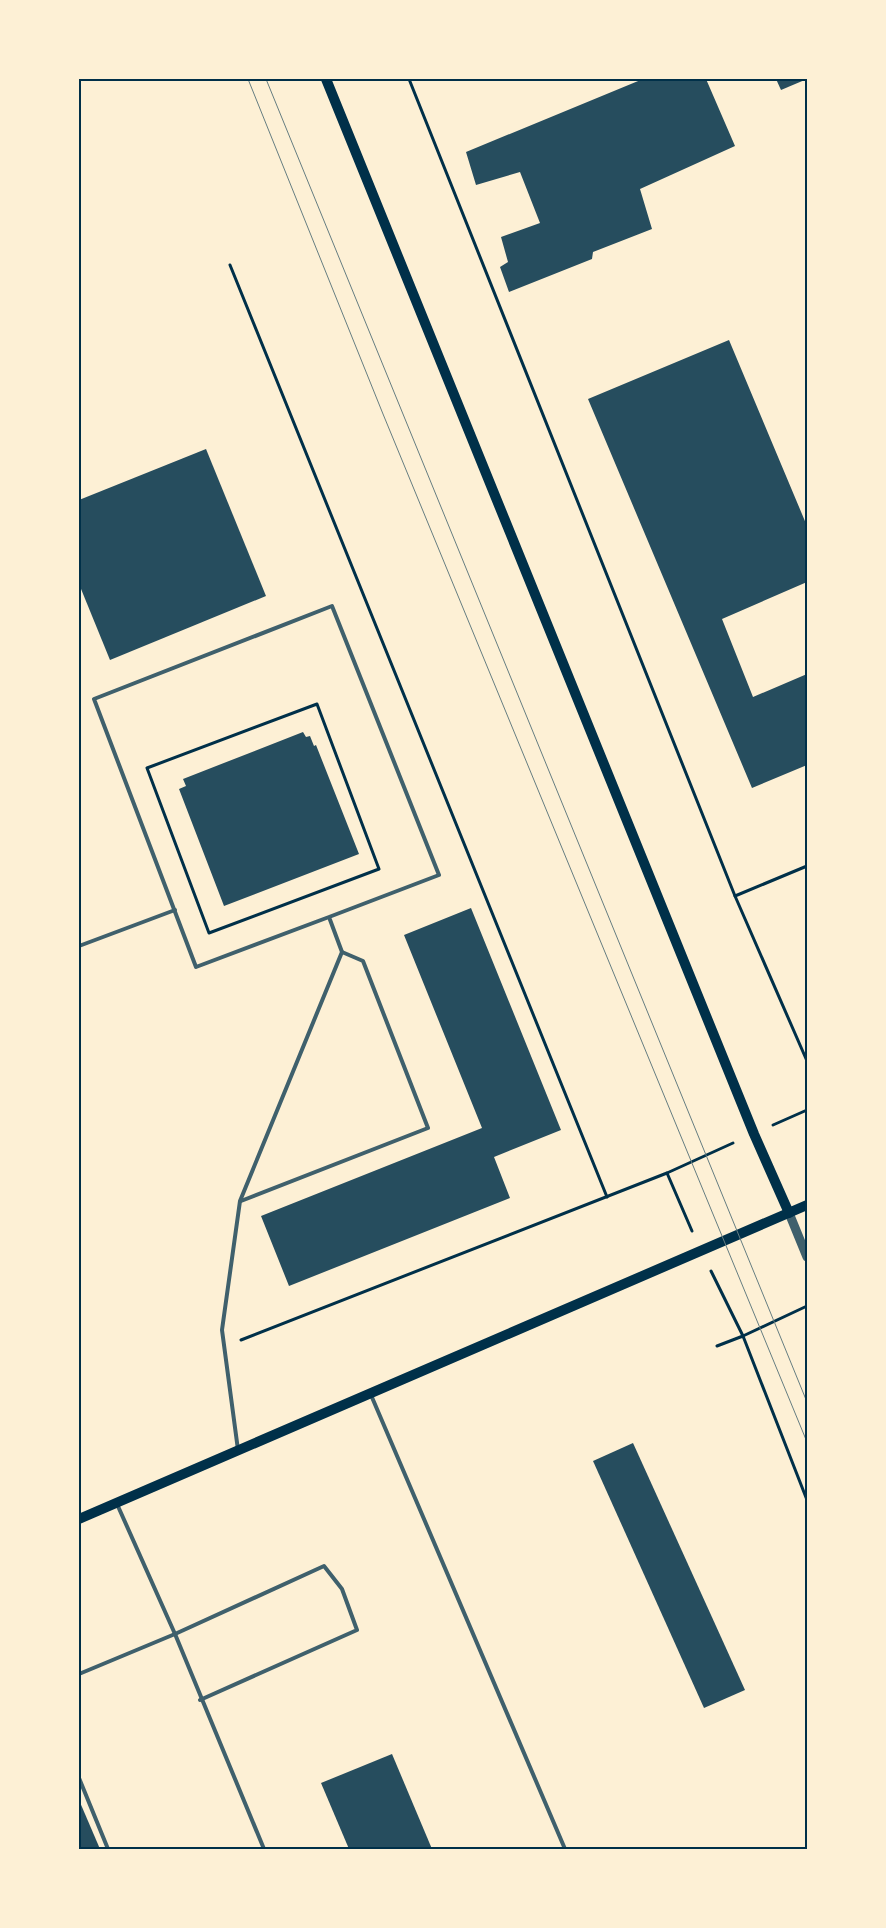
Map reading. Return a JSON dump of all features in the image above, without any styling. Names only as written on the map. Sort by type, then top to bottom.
[{"type":"main road","points":[[326,79],[754,1134],[789,1213]]},
{"type":"main road","points":[[79,1519],[807,1205]]},
{"type":"street","points":[[789,1213],[807,1257]]},
{"type":"lane","points":[[332,606],[439,875],[329,917],[196,967],[94,700],[332,606]]},
{"type":"lane","points":[[79,946],[174,910]]},
{"type":"lane","points":[[238,1450],[222,1330],[240,1201],[342,952],[329,917]]},
{"type":"lane","points":[[240,1201],[428,1128],[364,961],[342,952]]},
{"type":"lane","points":[[370,1393],[565,1849]]},
{"type":"lane","points":[[116,1503],[174,1634],[200,1700],[264,1849]]},
{"type":"lane","points":[[79,1674],[174,1634],[324,1566],[342,1589],[357,1630],[200,1700]]},
{"type":"lane","points":[[79,1778],[108,1849]]},
{"type":"path","points":[[408,79],[735,896],[807,1061]]},
{"type":"path","points":[[230,265],[607,1197]]},
{"type":"path","points":[[317,704],[379,868],[209,933],[147,768],[317,704]]},
{"type":"path","points":[[735,896],[807,866]]},
{"type":"path","points":[[224,1347],[607,1197],[666,1173],[807,1110]]},
{"type":"path","points":[[666,1173],[701,1251],[743,1336],[807,1500]]},
{"type":"path","points":[[717,1346],[807,1306]]},
{"type":"building","points":[[643,79],[706,79],[735,146],[640,189],[652,229],[593,252],[592,259],[509,292],[500,267],[508,262],[501,237],[540,223],[520,172],[476,185],[466,152]]},
{"type":"building","points":[[776,79],[807,79],[781,90]]},
{"type":"building","points":[[729,340],[807,526],[807,582],[722,619],[753,697],[807,674],[807,765],[752,788],[588,399]]},
{"type":"building","points":[[206,449],[266,596],[110,660],[79,584],[79,500]]},
{"type":"building","points":[[303,732],[306,737],[310,736],[314,746],[316,745],[359,854],[224,906],[179,789],[186,786],[183,779]]},
{"type":"building","points":[[471,908],[561,1130],[494,1157],[510,1198],[289,1286],[261,1216],[482,1128],[404,935]]},
{"type":"building","points":[[633,1443],[745,1690],[704,1708],[593,1461]]},
{"type":"building","points":[[392,1754],[432,1849],[349,1849],[321,1783]]},
{"type":"building","points":[[79,1800],[100,1849],[79,1849]]},
{"type":"tram line","points":[[248,79],[383,414],[807,1442]]},
{"type":"tram line","points":[[266,79],[807,1402]]}]
